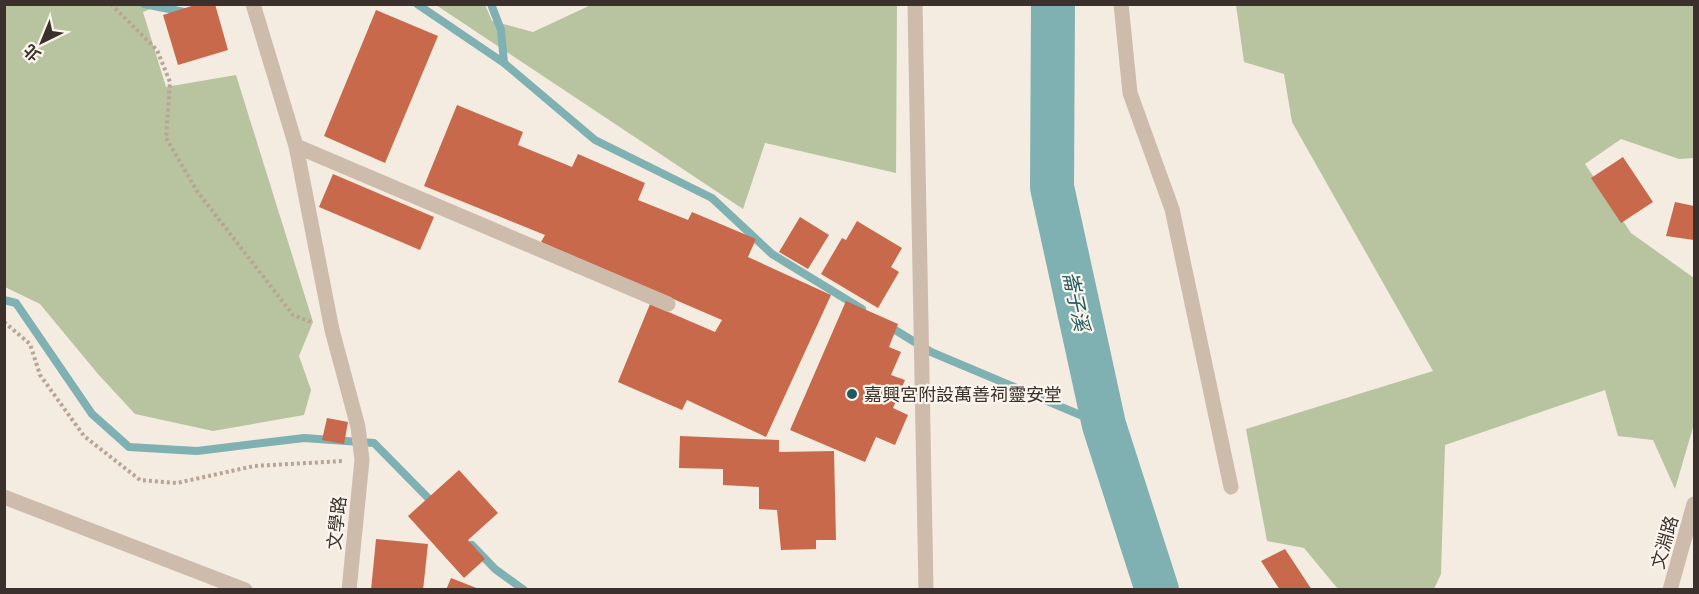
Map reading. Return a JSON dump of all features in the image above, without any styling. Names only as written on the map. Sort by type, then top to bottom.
[{"type":"street","name":"文學路","points":[[254,4],[296,146],[332,330],[358,427],[362,460],[348,590]]},
{"type":"street","points":[[915,4],[926,590]]},
{"type":"street","points":[[1121,4],[1130,93],[1172,209],[1231,488]]},
{"type":"street","points":[[296,146],[668,304]]},
{"type":"street","points":[[4,496],[245,590]]},
{"type":"street","name":"文淵路","points":[[1670,590],[1695,504]]},
{"type":"path","points":[[111,4],[157,50],[170,82],[166,138],[197,191],[293,315],[332,330]]},
{"type":"path","points":[[4,322],[30,344],[40,375],[84,436],[140,480],[177,483],[254,466],[362,460]]},
{"type":"green space","points":[[593,4],[897,5],[896,173],[765,143],[743,209],[436,5],[485,5],[492,21],[533,32]]},
{"type":"green space","points":[[4,5],[160,5],[143,12],[166,87],[236,75],[313,322],[299,356],[311,390],[304,415],[213,431],[135,414],[98,374],[40,304],[5,287]]},
{"type":"green space","points":[[1236,5],[1694,5],[1694,158],[1679,159],[1621,139],[1585,164],[1631,233],[1694,278],[1694,424],[1675,489],[1653,440],[1618,436],[1605,390],[1445,445],[1441,574],[1434,589],[1338,589],[1304,548],[1267,541],[1246,429],[1433,371],[1292,122],[1284,74],[1244,62]]},
{"type":"building","points":[[198,4],[215,4],[228,50],[178,65],[163,15]]},
{"type":"building","points":[[376,10],[438,36],[385,163],[324,136]]},
{"type":"building","points":[[457,105],[523,132],[518,145],[572,167],[578,154],[645,183],[638,200],[688,220],[692,212],[756,239],[748,257],[831,295],[766,437],[687,400],[682,410],[618,382],[650,304],[715,332],[722,320],[541,242],[545,235],[424,186]]},
{"type":"building","points":[[1623,157],[1653,202],[1621,223],[1591,178]]},
{"type":"building","points":[[333,174],[434,217],[420,250],[319,207]]},
{"type":"building","points":[[1675,202],[1694,206],[1694,240],[1666,236]]},
{"type":"building","points":[[800,217],[829,235],[808,269],[779,252]]},
{"type":"building","points":[[857,221],[902,248],[891,267],[899,272],[878,308],[821,274],[842,238],[846,240]]},
{"type":"building","name":"嘉興宮附設萬善祠靈安堂","points":[[846,301],[898,324],[889,347],[901,352],[891,375],[905,380],[893,408],[908,415],[895,445],[876,437],[865,462],[790,430]]},
{"type":"building","points":[[327,418],[348,422],[344,444],[322,440]]},
{"type":"building","points":[[680,436],[779,440],[779,452],[834,451],[836,540],[816,540],[816,549],[781,550],[777,510],[759,509],[759,487],[723,485],[723,469],[679,468]]},
{"type":"building","points":[[459,470],[498,513],[468,540],[485,559],[464,578],[408,516]]},
{"type":"building","points":[[376,539],[428,544],[423,590],[371,590]]},
{"type":"building","points":[[1285,549],[1312,590],[1280,590],[1261,561]]},
{"type":"building","points":[[451,578],[479,589],[479,590],[446,590]]},
{"type":"waterway","points":[[144,4],[184,12]]},
{"type":"waterway","points":[[417,4],[504,63],[595,140],[712,198],[772,254],[862,309]]},
{"type":"waterway","points":[[491,4],[501,30],[504,63]]},
{"type":"waterway","name":"崙子溪","points":[[1053,4],[1052,187],[1104,425],[1157,590]]},
{"type":"waterway","points":[[4,300],[16,303],[92,414],[129,447],[197,451],[304,438],[374,443],[435,505]]},
{"type":"waterway","points":[[887,325],[931,352],[1104,425]]},
{"type":"waterway","points":[[472,545],[495,569],[524,590]]},
{"type":"place","name":"嘉興宮附設萬善祠靈安堂","points":[[852,394]]}]
